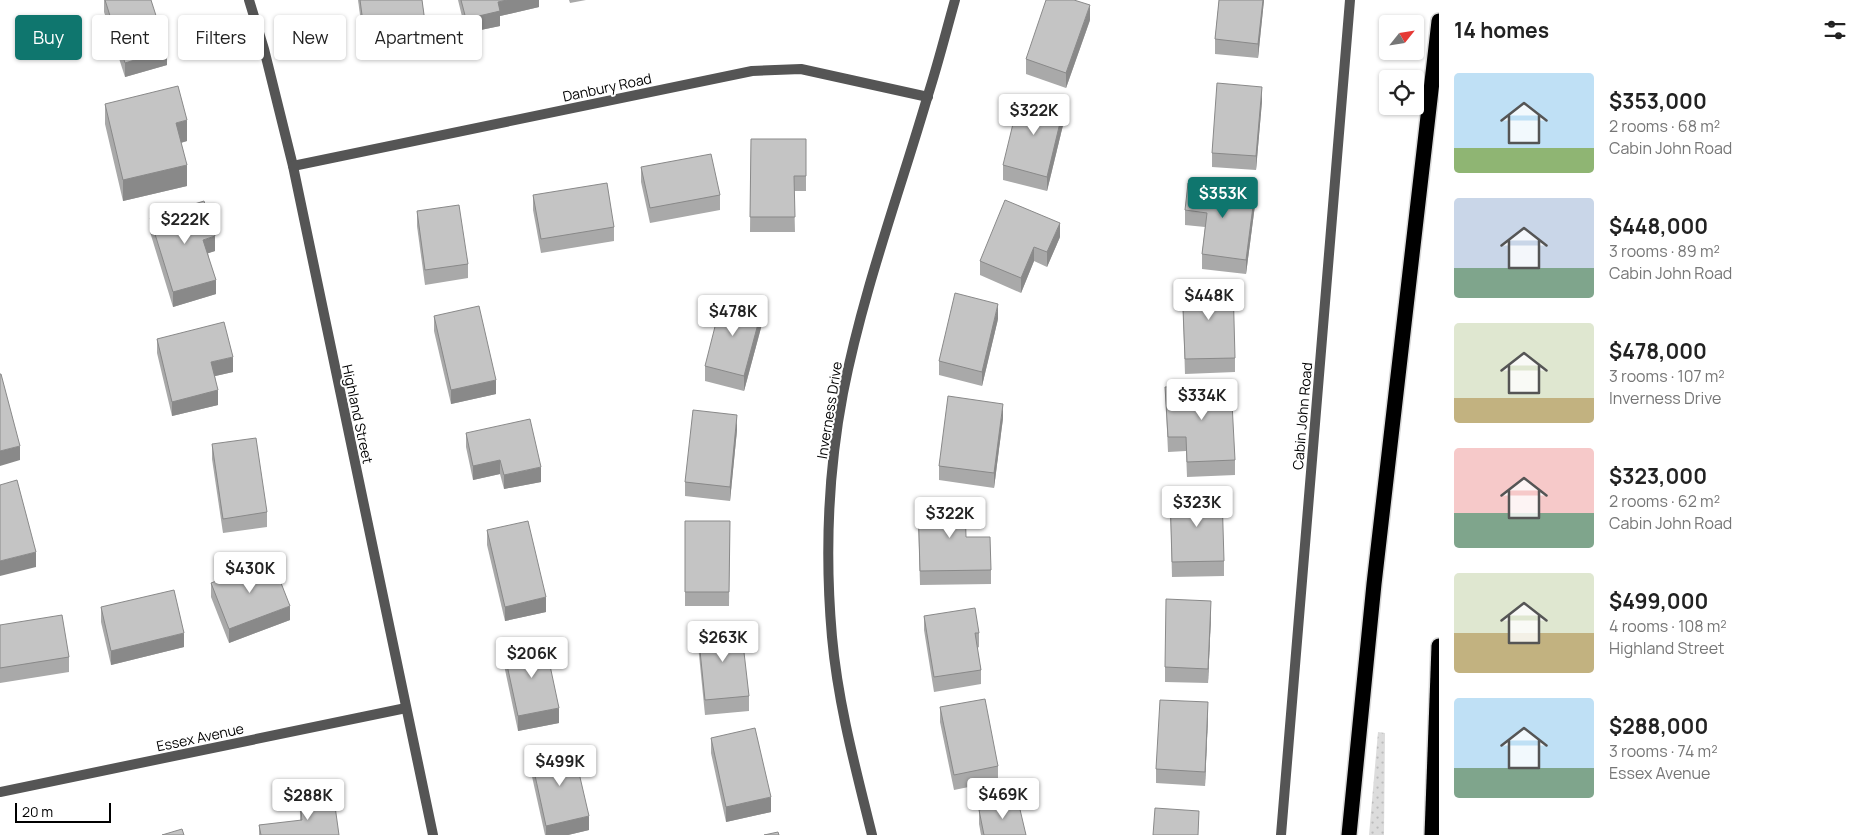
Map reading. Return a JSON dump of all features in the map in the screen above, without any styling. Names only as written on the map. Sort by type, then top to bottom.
[{"type":"highway","points":[[1349,835],[1374,584],[1439,21]]},
{"type":"highway","points":[[1432,835],[1439,646]]},
{"type":"street","name":"Highland Street","points":[[249,0],[264,50],[293,166],[433,835]]},
{"type":"street","name":"Inverness Drive","points":[[872,835],[841,705],[832,638],[829,569],[832,478],[843,394],[863,307],[928,96],[955,0]]},
{"type":"street","name":"Cabin John Road","points":[[1280,835],[1350,0]]},
{"type":"street","name":"Danbury Road","points":[[293,166],[752,71],[801,69],[928,96]]},
{"type":"street","name":"Essex Avenue","points":[[0,792],[406,708]]},
{"type":"shaded area","points":[[1378,732],[1385,733],[1384,835],[1369,835]]},
{"type":"building","points":[[105,0],[151,0],[156,15],[110,15]]},
{"type":"building","points":[[360,0],[422,0],[424,15],[362,15]]},
{"type":"building","points":[[461,0],[507,0],[498,2],[500,11],[482,15],[465,15]]},
{"type":"building","points":[[1046,0],[1074,0],[1090,5],[1066,73],[1026,59]]},
{"type":"building","points":[[1219,0],[1263,0],[1258,44],[1215,39]]},
{"type":"building","points":[[124,60],[135,60],[125,63]]},
{"type":"building","points":[[1217,83],[1262,87],[1256,156],[1212,153]]},
{"type":"building","points":[[178,86],[187,120],[176,123],[187,165],[123,180],[105,104]]},
{"type":"building","points":[[1020,95],[1064,106],[1047,177],[1003,165]]},
{"type":"building","points":[[751,139],[806,139],[806,176],[794,176],[795,217],[750,217]]},
{"type":"building","points":[[711,154],[720,195],[650,208],[641,167]]},
{"type":"building","points":[[607,183],[614,227],[541,239],[533,195]]},
{"type":"building","points":[[1188,183],[1255,191],[1246,260],[1202,254],[1207,213],[1185,210]]},
{"type":"building","points":[[1005,200],[1060,223],[1047,252],[1034,247],[1021,278],[980,261]]},
{"type":"building","points":[[204,201],[215,236],[203,240],[216,280],[173,292],[150,218]]},
{"type":"building","points":[[459,205],[468,264],[425,270],[417,211]]},
{"type":"building","points":[[1233,283],[1235,358],[1185,359],[1182,284]]},
{"type":"building","points":[[955,293],[998,304],[982,372],[939,361]]},
{"type":"building","points":[[722,299],[762,309],[744,376],[705,366]]},
{"type":"building","points":[[479,306],[496,380],[451,390],[434,316]]},
{"type":"building","points":[[224,322],[233,357],[211,362],[218,390],[172,402],[157,339]]},
{"type":"building","points":[[0,374],[20,446],[0,451]]},
{"type":"building","points":[[1231,384],[1235,460],[1187,462],[1186,437],[1168,437],[1165,387]]},
{"type":"building","points":[[948,396],[1003,404],[994,473],[939,466]]},
{"type":"building","points":[[693,410],[737,415],[730,487],[685,482]]},
{"type":"building","points":[[530,419],[541,467],[504,475],[500,460],[473,466],[466,433]]},
{"type":"building","points":[[256,438],[267,512],[223,519],[212,444]]},
{"type":"building","points":[[17,480],[36,552],[0,561],[0,485]]},
{"type":"building","points":[[1222,493],[1224,561],[1172,562],[1170,494]]},
{"type":"building","points":[[965,500],[966,537],[990,537],[991,570],[920,571],[918,501]]},
{"type":"building","points":[[528,521],[546,597],[505,607],[487,530]]},
{"type":"building","points":[[685,521],[730,521],[729,592],[685,592]]},
{"type":"building","points":[[272,560],[290,606],[229,629],[211,583]]},
{"type":"building","points":[[174,590],[184,633],[111,651],[101,607]]},
{"type":"building","points":[[1166,599],[1211,601],[1208,669],[1165,667]]},
{"type":"building","points":[[975,608],[979,633],[975,633],[981,670],[934,677],[924,616]]},
{"type":"building","points":[[62,615],[69,657],[0,668],[0,625]]},
{"type":"building","points":[[741,626],[749,696],[705,700],[698,631]]},
{"type":"building","points":[[545,642],[559,708],[518,716],[504,651]]},
{"type":"building","points":[[985,699],[998,766],[954,775],[940,707]]},
{"type":"building","points":[[1160,700],[1208,702],[1205,772],[1156,769]]},
{"type":"building","points":[[755,728],[771,797],[726,807],[711,738]]},
{"type":"building","points":[[573,747],[589,816],[546,826],[531,757]]},
{"type":"building","points":[[334,799],[339,835],[261,835],[259,825],[302,820],[300,803]]},
{"type":"building","points":[[1018,801],[1026,835],[984,835],[979,810]]},
{"type":"building","points":[[1155,808],[1199,811],[1198,835],[1153,835]]},
{"type":"building","points":[[182,829],[184,835],[162,835]]},
{"type":"building","points":[[778,832],[779,835],[764,835]]}]
